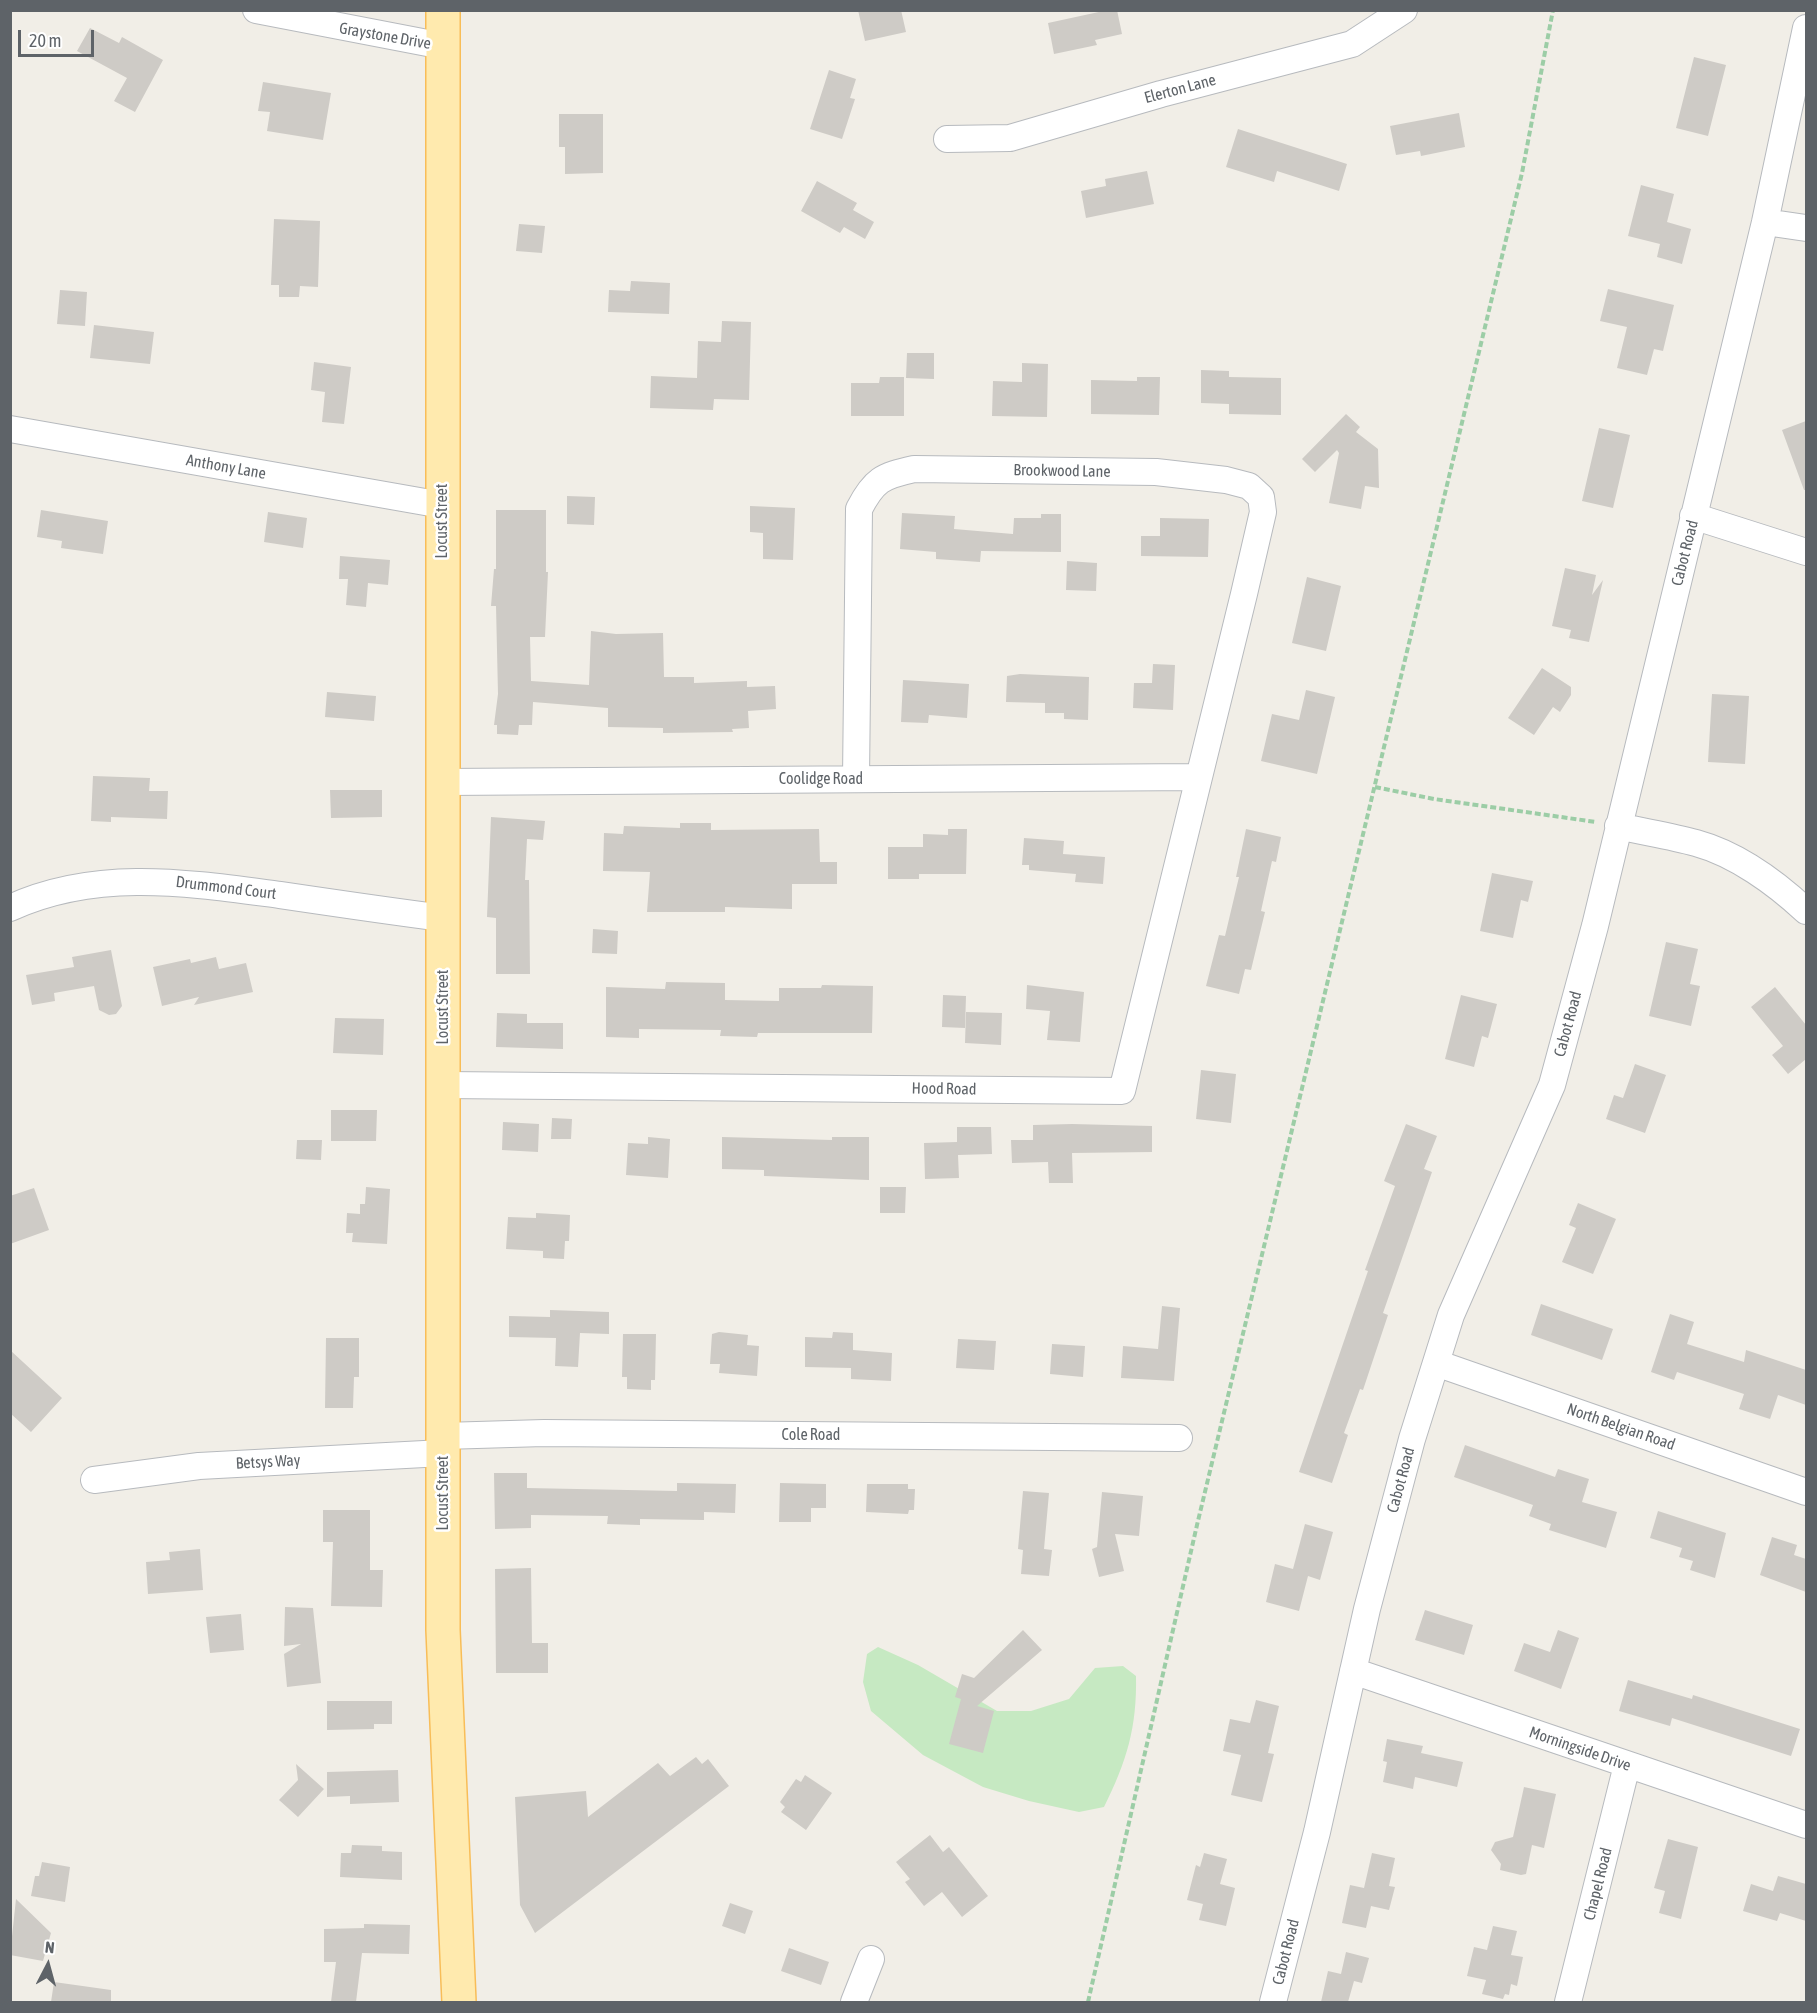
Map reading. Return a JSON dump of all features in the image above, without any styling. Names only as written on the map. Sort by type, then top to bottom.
[{"type":"main road","name":"Locust Street","points":[[443,10],[443,1630],[459,2002]]},
{"type":"street","name":"Graystone Drive","points":[[256,10],[443,46]]},
{"type":"street","name":"Elerton Lane","points":[[947,139],[1010,138],[1161,94],[1352,44],[1404,10]]},
{"type":"street","name":"Cabot Road","points":[[1273,2002],[1317,1832],[1353,1671],[1412,1439],[1451,1315],[1552,1085],[1618,826],[1765,222],[1806,28]]},
{"type":"street","points":[[1765,222],[1806,228]]},
{"type":"street","name":"Anthony Lane","points":[[10,429],[442,505]]},
{"type":"street","name":"Brookwood Lane","points":[[856,779],[859,509],[870,488],[886,475],[914,469],[1156,472],[1226,480],[1249,486],[1261,497],[1260,524],[1199,777]]},
{"type":"street","points":[[1693,516],[1806,552]]},
{"type":"street","name":"Coolidge Road","points":[[443,782],[1199,777]]},
{"type":"street","name":"Hood Road","points":[[443,1085],[1122,1091],[1199,777]]},
{"type":"street","points":[[1618,826],[1698,843],[1743,865],[1786,892],[1806,910]]},
{"type":"street","name":"Drummond Court","points":[[10,908],[73,888],[142,880],[200,884],[443,918]]},
{"type":"street","name":"North Belgian Road","points":[[1436,1363],[1806,1492]]},
{"type":"street","name":"Cole Road","points":[[443,1444],[556,1433],[1179,1438]]},
{"type":"street","name":"Betsys Way","points":[[94,1480],[199,1466],[443,1444]]},
{"type":"street","name":"Morningside Drive","points":[[1353,1671],[1806,1826]]},
{"type":"street","name":"Chapel Road","points":[[1568,2002],[1627,1765]]},
{"type":"street","points":[[854,2002],[871,1959]]},
{"type":"path","points":[[1088,2002],[1197,1525],[1522,173],[1553,10]]},
{"type":"path","points":[[1375,787],[1434,799],[1618,826]]},
{"type":"green space","points":[[878,1647],[918,1665],[997,1711],[1031,1711],[1069,1699],[1095,1668],[1123,1666],[1136,1676],[1135,1712],[1124,1759],[1104,1807],[1079,1812],[1029,1801],[983,1787],[923,1755],[871,1711],[863,1682],[867,1654]]},
{"type":"building","points":[[858,10],[901,10],[906,32],[865,41]]},
{"type":"building","points":[[1117,10],[1122,34],[1095,40],[1097,45],[1054,54],[1048,23]]},
{"type":"building","points":[[90,28],[119,43],[122,37],[163,60],[135,112],[114,101],[127,78],[77,51]]},
{"type":"building","points":[[1694,57],[1726,65],[1708,136],[1676,128]]},
{"type":"building","points":[[829,70],[856,79],[850,98],[855,99],[842,139],[810,129]]},
{"type":"building","points":[[263,82],[331,93],[323,140],[267,131],[270,112],[258,111]]},
{"type":"building","points":[[1459,113],[1465,147],[1421,156],[1420,151],[1396,155],[1390,126]]},
{"type":"building","points":[[559,114],[603,114],[603,173],[565,174],[565,147],[559,147]]},
{"type":"building","points":[[1238,129],[1347,164],[1339,191],[1277,171],[1274,182],[1226,167]]},
{"type":"building","points":[[1147,171],[1154,204],[1086,218],[1081,191],[1106,186],[1105,179]]},
{"type":"building","points":[[817,181],[857,203],[853,210],[874,222],[865,239],[844,227],[840,233],[801,211]]},
{"type":"building","points":[[1641,185],[1674,194],[1667,222],[1691,229],[1682,264],[1657,257],[1660,244],[1628,236]]},
{"type":"building","points":[[274,219],[320,221],[318,287],[300,286],[299,297],[279,297],[279,285],[271,285]]},
{"type":"building","points":[[519,224],[545,226],[542,253],[516,251]]},
{"type":"building","points":[[631,281],[670,283],[669,314],[608,312],[609,290],[630,291]]},
{"type":"building","points":[[1608,289],[1674,305],[1663,351],[1654,349],[1647,375],[1617,368],[1627,327],[1600,321]]},
{"type":"building","points":[[60,290],[87,292],[85,326],[57,324]]},
{"type":"building","points":[[722,321],[751,322],[749,400],[714,399],[713,410],[650,408],[651,376],[697,378],[698,341],[721,342]]},
{"type":"building","points":[[94,325],[154,332],[150,364],[90,358]]},
{"type":"building","points":[[907,353],[934,353],[934,379],[906,378]]},
{"type":"building","points":[[314,362],[351,367],[344,424],[322,422],[325,392],[311,390]]},
{"type":"building","points":[[1022,363],[1048,364],[1047,417],[992,416],[993,381],[1022,382]]},
{"type":"building","points":[[1201,370],[1229,371],[1229,377],[1281,378],[1281,415],[1229,414],[1229,404],[1201,403]]},
{"type":"building","points":[[880,377],[904,377],[904,416],[851,416],[851,383],[879,383]]},
{"type":"building","points":[[1137,377],[1160,377],[1159,415],[1091,414],[1091,380],[1137,381]]},
{"type":"building","points":[[1346,414],[1360,427],[1356,432],[1378,449],[1379,488],[1365,486],[1361,509],[1329,503],[1339,453],[1337,450],[1315,472],[1302,459]]},
{"type":"building","points":[[1806,421],[1806,490],[1804,490],[1782,430]]},
{"type":"building","points":[[1599,428],[1630,435],[1613,508],[1582,501]]},
{"type":"building","points":[[567,496],[595,497],[594,525],[567,524]]},
{"type":"building","points":[[750,506],[795,508],[793,560],[763,559],[763,533],[750,532]]},
{"type":"building","points":[[41,510],[108,521],[103,554],[61,548],[62,541],[37,537]]},
{"type":"building","points":[[496,510],[546,510],[546,572],[548,572],[545,637],[530,637],[531,681],[589,685],[591,631],[616,634],[663,633],[664,677],[694,677],[694,683],[747,681],[747,687],[775,686],[776,709],[748,711],[749,728],[732,729],[733,732],[663,733],[663,728],[608,727],[608,708],[533,702],[532,725],[519,725],[518,735],[497,734],[497,725],[494,725],[498,694],[496,606],[491,606],[494,569],[496,569]]},
{"type":"building","points":[[268,512],[307,518],[303,548],[264,542]]},
{"type":"building","points":[[902,513],[955,516],[954,529],[1013,534],[1014,518],[1041,518],[1041,514],[1061,514],[1061,552],[981,551],[980,562],[936,559],[936,552],[900,549]]},
{"type":"building","points":[[1160,518],[1209,519],[1208,557],[1141,556],[1141,536],[1160,536]]},
{"type":"building","points":[[340,556],[390,560],[388,585],[368,583],[366,607],[346,605],[348,579],[339,579]]},
{"type":"building","points":[[1067,561],[1097,563],[1096,591],[1066,590]]},
{"type":"building","points":[[1565,568],[1596,575],[1592,595],[1603,580],[1589,642],[1569,638],[1571,630],[1552,626]]},
{"type":"building","points":[[1307,577],[1341,586],[1326,651],[1292,643]]},
{"type":"building","points":[[1153,664],[1175,665],[1173,710],[1133,708],[1134,683],[1152,683]]},
{"type":"building","points":[[1542,668],[1571,687],[1571,695],[1560,712],[1553,707],[1534,735],[1508,718]]},
{"type":"building","points":[[1020,674],[1089,677],[1088,720],[1064,719],[1064,713],[1045,713],[1045,703],[1006,702],[1007,676]]},
{"type":"building","points":[[903,680],[969,684],[967,718],[929,715],[928,723],[901,722]]},
{"type":"building","points":[[1306,690],[1335,697],[1317,774],[1261,761],[1272,714],[1299,720]]},
{"type":"building","points":[[327,692],[376,696],[374,721],[325,717]]},
{"type":"building","points":[[1712,694],[1749,696],[1745,764],[1708,762]]},
{"type":"building","points":[[93,776],[150,778],[149,791],[168,791],[167,819],[111,817],[111,822],[91,821]]},
{"type":"building","points":[[330,790],[382,790],[382,817],[331,818]]},
{"type":"building","points":[[491,817],[545,821],[543,840],[527,839],[525,880],[529,880],[530,974],[496,974],[496,918],[487,917]]},
{"type":"building","points":[[680,823],[711,823],[711,830],[819,829],[820,862],[837,862],[837,884],[792,884],[792,909],[725,907],[725,912],[647,912],[650,872],[603,871],[604,833],[623,834],[624,826],[680,828]]},
{"type":"building","points":[[948,829],[967,829],[966,874],[919,874],[919,879],[888,879],[888,847],[923,847],[923,834],[948,835]]},
{"type":"building","points":[[1246,829],[1281,837],[1276,862],[1272,861],[1261,911],[1265,912],[1251,970],[1245,969],[1239,994],[1206,986],[1219,935],[1225,936],[1239,877],[1236,877]]},
{"type":"building","points":[[1024,838],[1064,841],[1063,854],[1105,857],[1103,884],[1075,882],[1076,874],[1029,870],[1029,865],[1022,865]]},
{"type":"building","points":[[1492,873],[1533,881],[1528,902],[1521,900],[1513,938],[1480,931]]},
{"type":"building","points":[[593,929],[618,931],[617,954],[592,953]]},
{"type":"building","points":[[1666,942],[1698,949],[1690,984],[1700,986],[1691,1026],[1649,1016]]},
{"type":"building","points":[[111,950],[122,1006],[116,1014],[109,1015],[99,1010],[94,986],[54,993],[55,1001],[32,1005],[26,975],[74,967],[72,957]]},
{"type":"building","points":[[216,957],[219,969],[246,963],[253,992],[194,1005],[199,997],[162,1006],[153,967],[190,959],[191,963]]},
{"type":"building","points":[[666,982],[725,983],[725,1000],[779,1001],[779,988],[821,988],[822,985],[873,986],[872,1033],[758,1033],[757,1037],[720,1036],[721,1030],[639,1029],[639,1038],[606,1037],[606,987],[665,989]]},
{"type":"building","points":[[1027,985],[1084,992],[1080,1042],[1047,1040],[1050,1011],[1026,1009]]},
{"type":"building","points":[[1775,987],[1806,1025],[1806,1059],[1788,1074],[1772,1055],[1783,1046],[1751,1007]]},
{"type":"building","points":[[943,995],[966,996],[965,1028],[942,1027]]},
{"type":"building","points":[[1461,995],[1497,1004],[1488,1038],[1482,1036],[1474,1067],[1445,1059]]},
{"type":"building","points":[[966,1012],[1002,1013],[1001,1045],[965,1043]]},
{"type":"building","points":[[497,1013],[527,1014],[527,1023],[563,1023],[563,1049],[496,1047]]},
{"type":"building","points":[[335,1018],[384,1019],[383,1055],[333,1053]]},
{"type":"building","points":[[1635,1064],[1666,1075],[1645,1133],[1606,1119],[1614,1095],[1623,1098]]},
{"type":"building","points":[[1201,1070],[1236,1074],[1231,1123],[1196,1119]]},
{"type":"building","points":[[331,1110],[377,1110],[376,1141],[331,1141]]},
{"type":"building","points":[[552,1118],[572,1119],[571,1139],[551,1139]]},
{"type":"building","points":[[503,1122],[539,1124],[538,1152],[502,1150]]},
{"type":"building","points":[[1406,1124],[1437,1136],[1424,1169],[1432,1172],[1383,1313],[1388,1315],[1363,1390],[1360,1389],[1344,1433],[1348,1435],[1332,1483],[1299,1472],[1395,1186],[1384,1181]]},
{"type":"building","points":[[1033,1125],[1152,1126],[1152,1152],[1072,1153],[1073,1183],[1049,1183],[1048,1162],[1012,1163],[1011,1140],[1033,1140]]},
{"type":"building","points":[[957,1127],[991,1127],[992,1154],[958,1155],[959,1178],[925,1179],[924,1143],[957,1142]]},
{"type":"building","points":[[648,1137],[670,1139],[668,1178],[626,1175],[628,1143],[648,1144]]},
{"type":"building","points":[[722,1137],[832,1140],[832,1137],[869,1137],[869,1180],[764,1176],[764,1170],[722,1169]]},
{"type":"building","points":[[297,1140],[322,1140],[321,1160],[296,1159]]},
{"type":"building","points":[[366,1187],[390,1189],[387,1244],[352,1242],[353,1233],[346,1233],[347,1213],[360,1214],[360,1204],[365,1204]]},
{"type":"building","points":[[880,1187],[906,1187],[905,1213],[880,1213]]},
{"type":"building","points":[[34,1188],[49,1230],[10,1244],[10,1196]]},
{"type":"building","points":[[1578,1203],[1616,1219],[1593,1274],[1562,1262],[1576,1228],[1569,1225]]},
{"type":"building","points":[[536,1213],[570,1215],[569,1241],[565,1241],[564,1259],[543,1258],[543,1251],[506,1249],[508,1217],[536,1218]]},
{"type":"building","points":[[1541,1304],[1613,1329],[1602,1360],[1531,1335]]},
{"type":"building","points":[[1162,1306],[1180,1308],[1174,1381],[1121,1378],[1123,1346],[1158,1349]]},
{"type":"building","points":[[550,1310],[609,1312],[609,1334],[580,1333],[578,1367],[555,1366],[556,1338],[509,1337],[509,1316],[550,1317]]},
{"type":"building","points":[[1670,1314],[1694,1322],[1687,1344],[1744,1362],[1746,1350],[1806,1370],[1806,1405],[1778,1395],[1770,1419],[1739,1409],[1744,1394],[1677,1372],[1674,1380],[1651,1372]]},
{"type":"building","points":[[719,1332],[748,1335],[747,1345],[759,1346],[757,1376],[719,1373],[720,1364],[710,1364],[712,1334]]},
{"type":"building","points":[[833,1332],[853,1333],[853,1350],[892,1353],[891,1381],[851,1379],[851,1368],[805,1367],[805,1337],[832,1338]]},
{"type":"building","points":[[623,1334],[656,1334],[655,1380],[651,1380],[651,1390],[627,1389],[627,1377],[622,1377]]},
{"type":"building","points":[[326,1338],[359,1338],[359,1377],[354,1377],[353,1408],[325,1408]]},
{"type":"building","points":[[958,1339],[996,1341],[994,1370],[956,1368]]},
{"type":"building","points":[[1052,1344],[1085,1346],[1083,1377],[1050,1374]]},
{"type":"building","points":[[10,1350],[62,1398],[31,1432],[10,1413]]},
{"type":"building","points":[[1465,1445],[1555,1477],[1558,1469],[1589,1479],[1582,1502],[1617,1512],[1606,1548],[1549,1530],[1551,1524],[1529,1516],[1533,1505],[1454,1477]]},
{"type":"building","points":[[494,1473],[527,1473],[527,1488],[677,1491],[677,1483],[736,1484],[735,1513],[704,1512],[704,1520],[640,1519],[640,1525],[607,1524],[608,1516],[531,1515],[531,1528],[495,1529]]},
{"type":"building","points":[[780,1483],[826,1484],[826,1508],[811,1508],[811,1522],[779,1522]]},
{"type":"building","points":[[867,1484],[908,1484],[908,1489],[915,1489],[914,1510],[909,1510],[908,1514],[866,1512]]},
{"type":"building","points":[[1023,1491],[1049,1493],[1044,1549],[1052,1550],[1049,1576],[1021,1574],[1023,1550],[1018,1549]]},
{"type":"building","points":[[1102,1492],[1143,1496],[1139,1536],[1115,1534],[1124,1571],[1099,1577],[1092,1549],[1097,1547]]},
{"type":"building","points":[[323,1510],[370,1510],[370,1570],[383,1570],[382,1607],[331,1606],[333,1542],[323,1542]]},
{"type":"building","points":[[1658,1511],[1726,1533],[1715,1578],[1690,1570],[1693,1561],[1679,1557],[1682,1548],[1650,1538]]},
{"type":"building","points":[[1305,1524],[1333,1532],[1320,1580],[1308,1576],[1299,1611],[1266,1602],[1275,1564],[1293,1569]]},
{"type":"building","points":[[1772,1537],[1797,1545],[1794,1555],[1806,1559],[1806,1592],[1760,1575]]},
{"type":"building","points":[[200,1549],[203,1590],[148,1594],[146,1562],[170,1560],[169,1552]]},
{"type":"building","points":[[531,1568],[532,1643],[548,1643],[548,1673],[496,1673],[495,1569]]},
{"type":"building","points":[[285,1607],[313,1608],[321,1683],[287,1687],[284,1654],[301,1644],[284,1646]]},
{"type":"building","points":[[1425,1610],[1473,1625],[1464,1655],[1415,1640]]},
{"type":"building","points":[[241,1614],[244,1650],[210,1653],[206,1617]]},
{"type":"building","points":[[1023,1630],[1042,1650],[977,1706],[994,1711],[983,1753],[949,1744],[961,1699],[955,1697],[962,1674],[974,1678]]},
{"type":"building","points":[[1558,1630],[1579,1638],[1561,1689],[1514,1671],[1524,1643],[1550,1652]]},
{"type":"building","points":[[1628,1680],[1692,1699],[1693,1695],[1800,1729],[1791,1756],[1672,1718],[1670,1726],[1619,1711]]},
{"type":"building","points":[[1256,1700],[1279,1706],[1268,1753],[1274,1754],[1262,1802],[1231,1795],[1241,1755],[1223,1751],[1230,1719],[1250,1723]]},
{"type":"building","points":[[327,1701],[392,1701],[392,1724],[374,1724],[374,1729],[327,1730]]},
{"type":"building","points":[[1387,1739],[1423,1746],[1421,1753],[1463,1762],[1457,1787],[1415,1777],[1413,1789],[1383,1782],[1387,1762],[1383,1761]]},
{"type":"building","points":[[696,1757],[702,1764],[708,1759],[729,1786],[535,1933],[520,1905],[515,1797],[586,1791],[588,1817],[658,1763],[670,1776]]},
{"type":"building","points":[[296,1764],[324,1789],[298,1817],[279,1800],[298,1780]]},
{"type":"building","points":[[398,1770],[399,1802],[350,1804],[350,1796],[327,1797],[327,1772]]},
{"type":"building","points":[[805,1775],[832,1793],[806,1830],[781,1812],[785,1807],[780,1802],[796,1779],[801,1782]]},
{"type":"building","points":[[1524,1787],[1556,1794],[1544,1848],[1532,1845],[1526,1874],[1521,1875],[1500,1870],[1501,1864],[1491,1850],[1495,1842],[1513,1837]]},
{"type":"building","points":[[930,1835],[943,1852],[949,1847],[988,1896],[962,1917],[942,1892],[924,1906],[905,1882],[910,1879],[896,1862]]},
{"type":"building","points":[[1668,1839],[1698,1847],[1681,1919],[1659,1913],[1665,1891],[1654,1888]]},
{"type":"building","points":[[352,1845],[382,1846],[382,1851],[402,1852],[402,1880],[340,1877],[341,1853],[351,1853]]},
{"type":"building","points":[[1204,1853],[1227,1859],[1220,1884],[1235,1888],[1226,1926],[1199,1920],[1203,1904],[1187,1900],[1196,1865],[1200,1867]]},
{"type":"building","points":[[1372,1853],[1395,1858],[1389,1886],[1395,1887],[1389,1910],[1371,1906],[1366,1928],[1342,1923],[1350,1885],[1364,1888]]},
{"type":"building","points":[[42,1862],[70,1867],[65,1902],[31,1896],[35,1876],[39,1876]]},
{"type":"building","points":[[1778,1876],[1806,1884],[1806,1921],[1780,1913],[1777,1921],[1743,1911],[1751,1884],[1773,1891]]},
{"type":"building","points":[[16,1899],[51,1933],[43,1961],[10,1955]]},
{"type":"building","points":[[730,1903],[753,1911],[745,1934],[722,1926]]},
{"type":"building","points":[[364,1924],[410,1925],[409,1954],[362,1953],[356,2002],[331,2002],[336,1962],[324,1962],[324,1929],[364,1928]]},
{"type":"building","points":[[1493,1926],[1517,1931],[1511,1955],[1523,1957],[1517,1986],[1511,1984],[1509,1995],[1505,1994],[1503,1999],[1482,1994],[1486,1980],[1467,1976],[1474,1947],[1487,1950]]},
{"type":"building","points":[[789,1948],[829,1962],[821,1985],[781,1971]]},
{"type":"building","points":[[1346,1952],[1369,1958],[1362,1983],[1354,1981],[1348,2002],[1321,2002],[1328,1971],[1341,1974]]},
{"type":"building","points":[[54,1982],[111,1990],[111,2002],[51,2002]]}]
